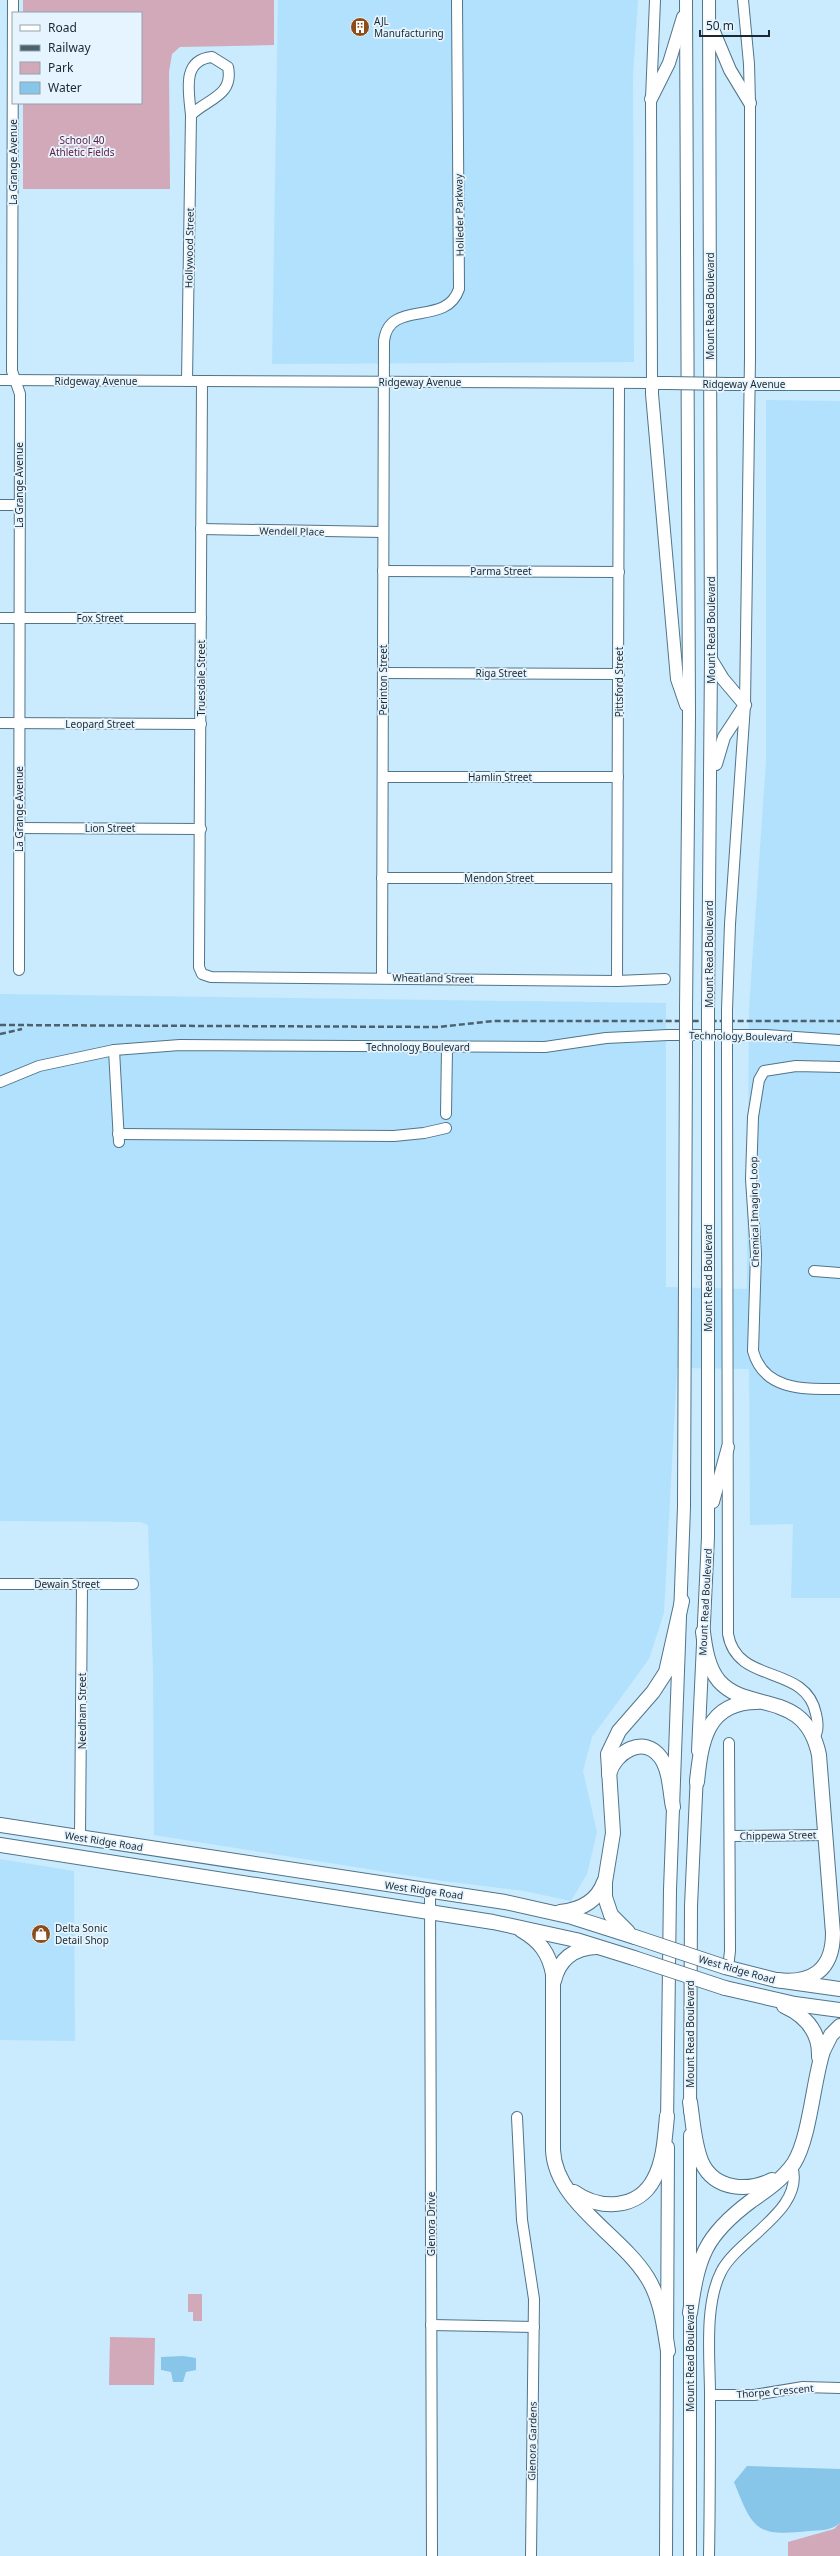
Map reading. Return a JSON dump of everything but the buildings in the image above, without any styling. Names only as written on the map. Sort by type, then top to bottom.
[{"type":"highway","points":[[635,1937],[622,1928],[611,1915],[605,1897],[604,1882],[613,1833],[607,1762],[609,1750],[623,1726],[664,1678],[671,1657],[682,1601]]},
{"type":"highway","points":[[703,1632],[710,1664],[720,1682],[735,1692],[771,1703],[794,1714],[814,1738],[820,1760],[833,1933],[840,1962]]},
{"type":"highway","points":[[697,1782],[704,1743],[715,1717],[726,1708],[735,1704],[753,1702],[771,1703]]},
{"type":"highway","points":[[609,1783],[612,1766],[620,1754],[636,1747],[648,1749],[658,1755],[664,1764],[672,1807]]},
{"type":"highway","name":"West Ridge Road","points":[[0,1824],[547,1911],[635,1937],[726,1967],[776,1980],[840,1989]]},
{"type":"highway","name":"West Ridge Road","points":[[0,1844],[510,1925],[601,1947],[725,1988],[761,1998],[840,2010]]},
{"type":"highway","points":[[547,1911],[562,1912],[585,1906],[597,1895],[604,1882]]},
{"type":"highway","points":[[510,1925],[532,1937],[544,1948],[551,1964],[554,1985],[554,2165],[561,2181],[574,2198],[624,2248],[647,2277],[658,2302],[668,2350]]},
{"type":"highway","points":[[776,1980],[800,1980],[818,1973],[827,1963],[833,1933]]},
{"type":"highway","points":[[554,1985],[560,1965],[568,1956],[586,1948],[601,1947]]},
{"type":"highway","points":[[761,1998],[792,2009],[810,2024],[818,2043],[818,2069]]},
{"type":"highway","points":[[690,2313],[700,2261],[714,2234],[730,2216],[777,2182],[792,2166],[802,2143],[818,2069],[828,2040],[840,2026]]},
{"type":"highway","points":[[690,2102],[700,2158],[707,2171],[719,2181],[738,2188],[753,2187],[773,2179],[792,2166]]},
{"type":"highway","points":[[561,2181],[577,2194],[602,2204],[618,2204],[637,2197],[649,2188],[656,2176],[668,2116]]},
{"type":"main road","name":"Mount Read Boulevard","points":[[690,2556],[691,1906],[708,1537],[708,1010],[711,795],[709,0]]},
{"type":"main road","points":[[651,99],[669,64],[687,4]]},
{"type":"main road","points":[[666,2556],[668,2350],[668,1952],[672,1807],[682,1601],[684,1507],[689,715],[687,4]]},
{"type":"main road","points":[[709,20],[730,70],[750,103]]},
{"type":"main road","points":[[652,383],[677,679],[689,715]]},
{"type":"main road","name":"Ridgeway Avenue","points":[[652,383],[840,384]]},
{"type":"main road","points":[[711,659],[722,679],[745,705],[724,737],[717,755],[711,795]]},
{"type":"main road","points":[[708,1537],[715,1490],[728,1446]]},
{"type":"street","name":"La Grange Avenue","points":[[13,0],[13,12]]},
{"type":"street","name":"Holleder Parkway","points":[[383,382],[384,341],[388,327],[402,316],[441,310],[453,300],[459,289],[457,0]]},
{"type":"street","points":[[652,383],[651,99],[655,0]]},
{"type":"street","name":"Mount Read Boulevard","points":[[743,0],[750,103],[749,383],[745,705],[730,924],[727,1010],[727,1622],[731,1644],[738,1656],[748,1665],[789,1680],[808,1695],[813,1703],[817,1718],[817,1731],[814,1738]]},
{"type":"street","name":"Hollywood Street","points":[[187,381],[191,115],[188,85],[191,68],[201,58],[212,57],[228,67],[230,78],[227,88],[216,98],[200,106],[191,115]]},
{"type":"street","name":"La Grange Avenue","points":[[13,104],[12,371],[20,394],[19,970]]},
{"type":"street","name":"Ridgeway Avenue","points":[[0,380],[652,383]]},
{"type":"street","name":"Truesdale Street","points":[[202,381],[200,618],[201,829],[199,967],[202,974]]},
{"type":"street","name":"Perinton Street","points":[[382,978],[383,382]]},
{"type":"street","name":"Pittsford Street","points":[[617,981],[619,383]]},
{"type":"street","points":[[0,505],[19,505]]},
{"type":"street","name":"Wendell Place","points":[[201,529],[383,532]]},
{"type":"street","name":"Parma Street","points":[[382,571],[619,572]]},
{"type":"street","name":"Fox Street","points":[[0,618],[200,618]]},
{"type":"street","name":"Riga Street","points":[[383,673],[619,674]]},
{"type":"street","name":"Leopard Street","points":[[0,723],[200,724]]},
{"type":"street","name":"Hamlin Street","points":[[382,777],[618,777]]},
{"type":"street","name":"Lion Street","points":[[19,828],[201,829]]},
{"type":"street","name":"Mendon Street","points":[[382,878],[617,878]]},
{"type":"street","name":"Wheatland Street","points":[[202,974],[211,977],[617,981],[665,979]]},
{"type":"street","name":"Technology Boulevard","points":[[0,1082],[39,1066],[114,1050],[180,1045],[447,1048],[545,1047],[606,1038],[668,1035],[766,1035],[840,1040]]},
{"type":"street","points":[[446,1114],[447,1048]]},
{"type":"street","points":[[114,1050],[118,1138],[394,1136],[424,1134],[446,1128]]},
{"type":"street","name":"Chemical Imaging Loop","points":[[840,1066],[796,1066],[764,1071],[759,1080],[753,1117],[751,1164],[755,1231],[753,1351],[756,1362],[773,1378],[796,1389],[840,1389]]},
{"type":"street","points":[[814,1271],[840,1273]]},
{"type":"street","name":"Dewain Street","points":[[0,1584],[133,1584]]},
{"type":"street","name":"Needham Street","points":[[80,1837],[82,1584]]},
{"type":"street","points":[[726,1967],[730,1951],[729,1743]]},
{"type":"street","name":"Chippewa Street","points":[[730,1836],[826,1835]]},
{"type":"street","name":"Glenora Drive","points":[[430,1892],[432,2556]]},
{"type":"street","name":"Glenora Gardens","points":[[517,2117],[521,2212],[533,2289],[534,2327],[531,2556]]},
{"type":"street","name":"Mount Read Boulevard","points":[[709,2556],[711,2321],[718,2277],[737,2252],[771,2220],[783,2204],[794,2179],[792,2166]]},
{"type":"street","points":[[431,2325],[534,2327]]},
{"type":"street","name":"Thorpe Crescent","points":[[710,2395],[754,2395],[803,2387],[840,2388]]},
{"type":"shaded area","points":[[278,0],[638,0],[633,76],[634,362],[272,364]]},
{"type":"shaded area","points":[[766,400],[840,401],[840,1598],[791,1598],[793,1524],[750,1525],[749,1369],[677,1368],[664,1613],[649,1659],[592,1737],[583,1771],[597,1832],[587,1874],[571,1901],[524,1891],[443,1881],[154,1835],[153,1671],[148,1525],[140,1522],[0,1521],[0,994],[666,1003],[666,1287],[747,1289],[749,1008],[766,761]]},
{"type":"shaded area","points":[[0,1859],[74,1871],[75,2041],[0,2040]]},
{"type":"green space","name":"School 40 Athletic Fields","points":[[23,0],[274,0],[274,45],[180,47],[172,54],[169,72],[170,189],[23,189],[23,104],[142,104],[142,12],[23,12]]},
{"type":"green space","points":[[188,2294],[202,2294],[202,2321],[193,2321],[193,2312],[188,2312]]},
{"type":"green space","points":[[110,2337],[155,2338],[154,2385],[109,2385]]},
{"type":"green space","points":[[840,2523],[840,2556],[788,2556],[788,2542],[834,2529]]},
{"type":"water","points":[[183,2356],[196,2358],[196,2370],[186,2372],[183,2382],[173,2382],[171,2372],[161,2370],[161,2357]]},
{"type":"water","points":[[747,2466],[840,2469],[840,2523],[837,2526],[825,2530],[791,2533],[767,2531],[758,2526],[746,2510],[734,2482]]},
{"type":"railway","points":[[0,1025],[439,1027],[493,1021],[840,1021]]},
{"type":"railway","points":[[0,1034],[22,1029]]},
{"type":"place","name":"AJL Manufacturing","points":[[360,27]]},
{"type":"place","name":"Delta Sonic Detail Shop","points":[[41,1934]]}]
